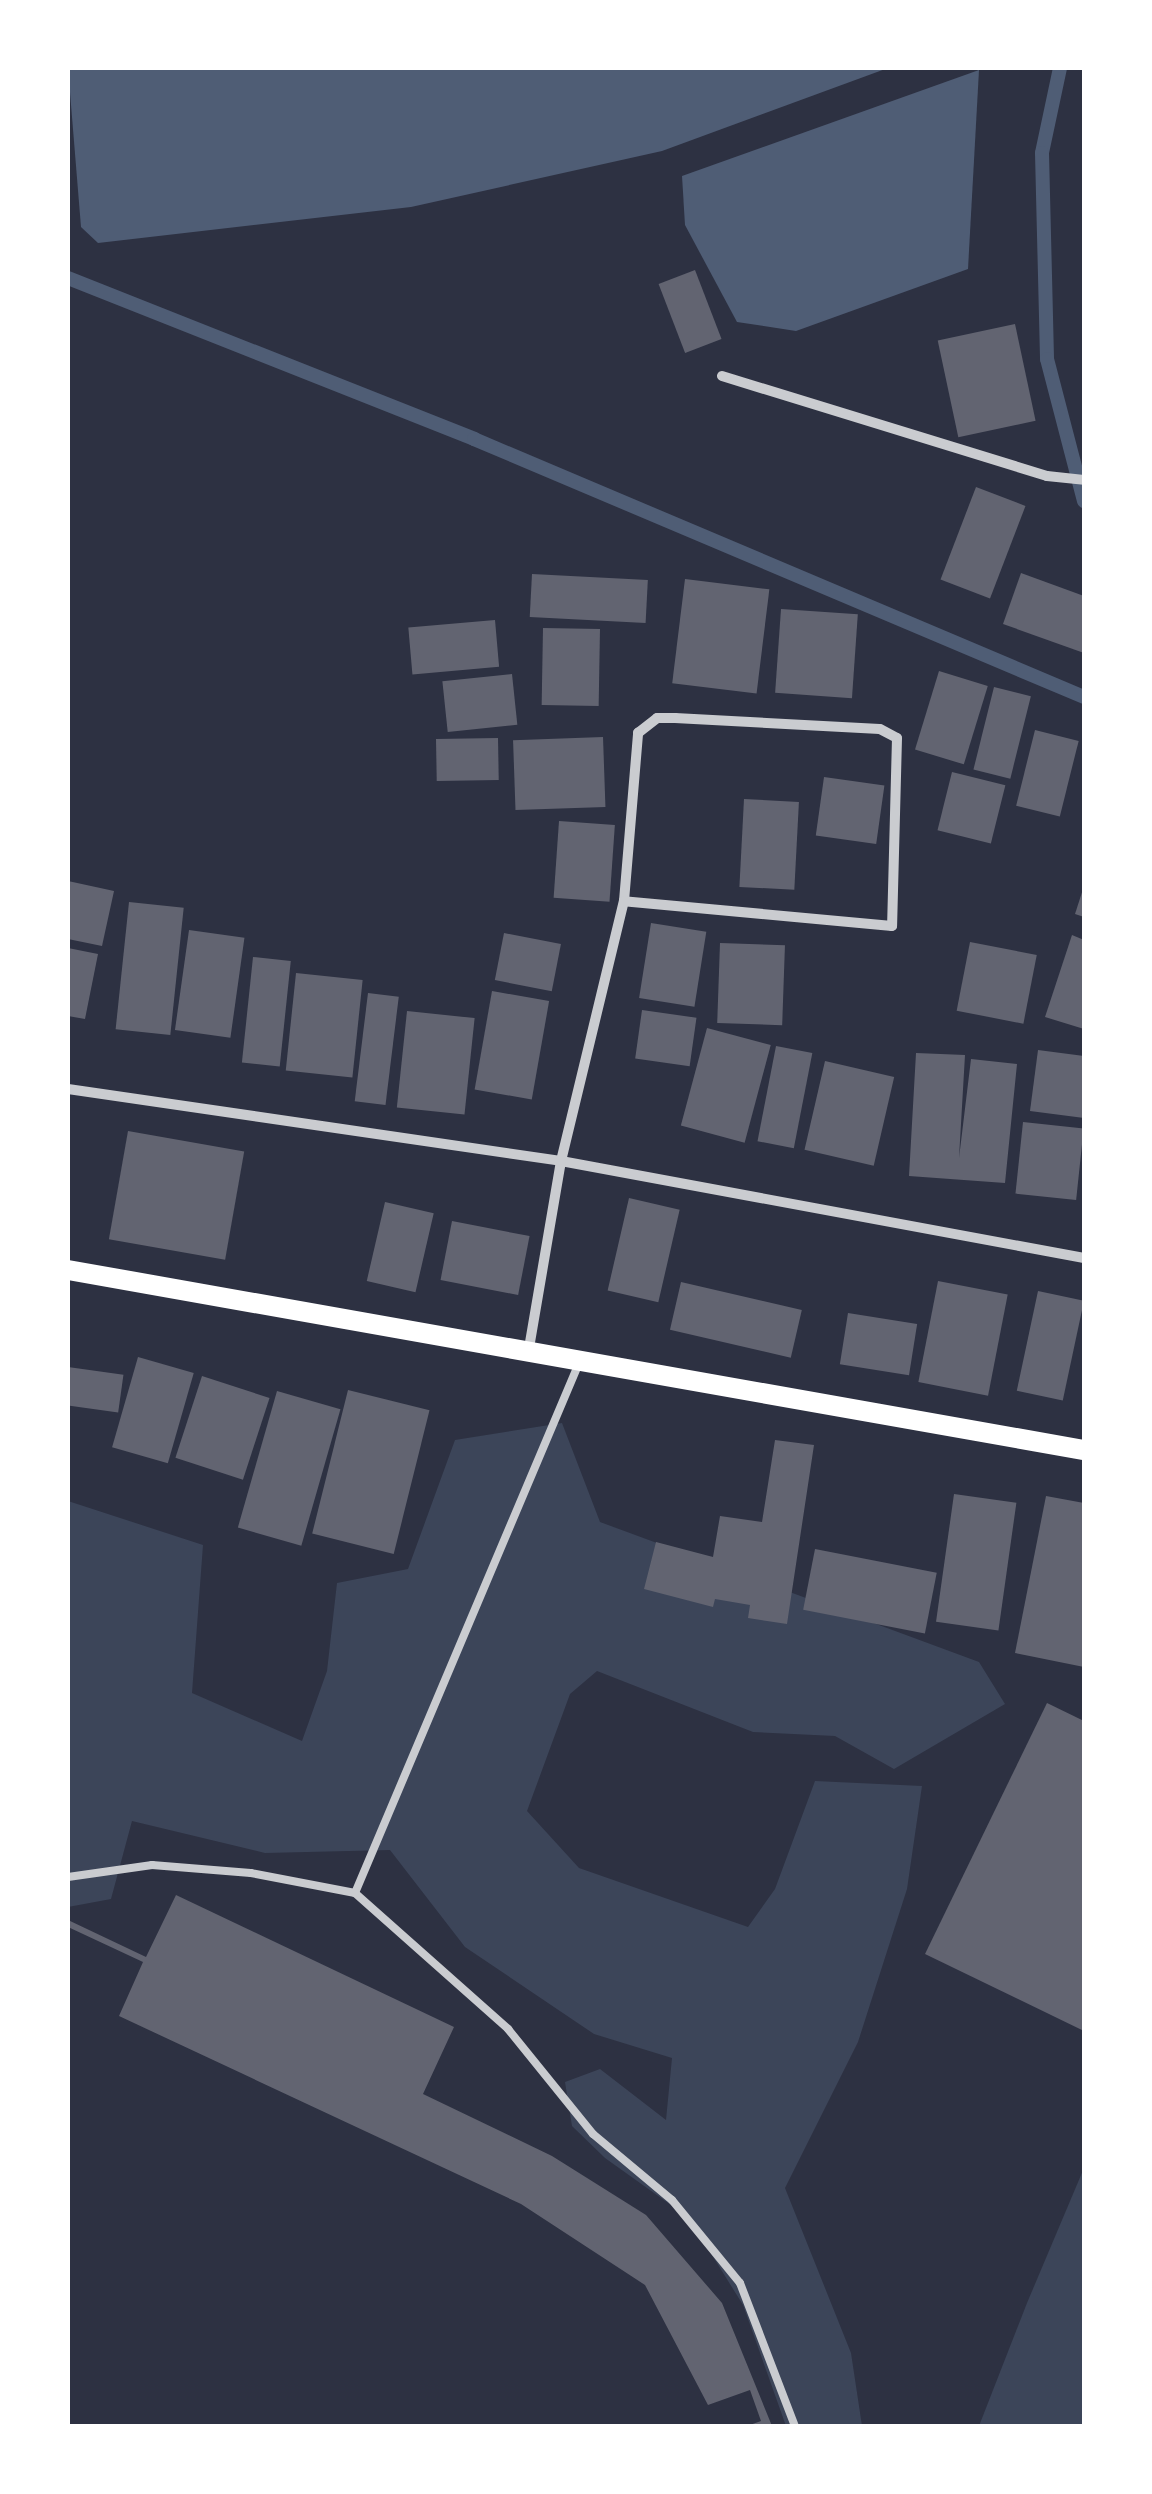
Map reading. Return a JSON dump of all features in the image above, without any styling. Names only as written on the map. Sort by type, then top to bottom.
[{"type":"main road","points":[[68,1270],[1084,1450]]},
{"type":"street","points":[[722,376],[1047,476],[1084,480]]},
{"type":"street","points":[[528,1354],[561,1161],[624,901],[638,734],[656,718],[880,729],[897,738],[892,926],[624,901]]},
{"type":"street","points":[[68,1088],[561,1161],[1084,1258]]},
{"type":"lane","points":[[354,1894],[579,1362]]},
{"type":"lane","points":[[68,1878],[152,1865],[251,1873],[354,1894],[508,2029],[593,2134],[672,2200],[740,2284],[794,2426]]},
{"type":"shaded area","points":[[68,68],[888,68],[662,151],[411,207],[98,243],[81,227]]},
{"type":"shaded area","points":[[979,70],[968,269],[796,331],[737,322],[685,225],[682,176]]},
{"type":"shaded area","points":[[562,1423],[600,1522],[979,1662],[1005,1704],[894,1769],[835,1736],[753,1732],[597,1671],[570,1694],[527,1811],[579,1868],[748,1927],[775,1889],[815,1781],[922,1786],[907,1889],[858,2042],[785,2188],[851,2353],[862,2426],[786,2426],[743,2305],[689,2218],[605,2158],[572,2126],[565,2082],[600,2069],[666,2120],[672,2058],[594,2034],[465,1947],[390,1850],[265,1853],[132,1821],[111,1899],[68,1907],[68,1501],[203,1545],[192,1693],[302,1741],[327,1671],[337,1583],[408,1569],[455,1440]]},
{"type":"shaded area","points":[[1084,2168],[1084,2426],[979,2426],[1027,2303]]},
{"type":"building","points":[[695,270],[722,339],[685,353],[659,284]]},
{"type":"building","points":[[1015,324],[1036,421],[958,437],[938,340]]},
{"type":"building","points":[[976,487],[1025,506],[990,598],[941,579]]},
{"type":"building","points":[[1021,573],[1084,596],[1084,653],[1003,624]]},
{"type":"building","points":[[532,574],[648,580],[646,623],[530,617]]},
{"type":"building","points":[[685,579],[769,589],[757,694],[672,683]]},
{"type":"building","points":[[781,609],[858,614],[852,698],[775,693]]},
{"type":"building","points":[[495,620],[499,667],[412,674],[408,628]]},
{"type":"building","points":[[543,628],[600,629],[599,706],[542,705]]},
{"type":"building","points":[[939,671],[988,686],[964,764],[915,749]]},
{"type":"building","points":[[512,674],[517,725],[448,732],[442,681]]},
{"type":"building","points":[[994,687],[1031,696],[1010,779],[973,769]]},
{"type":"building","points":[[1035,730],[1079,741],[1060,817],[1016,806]]},
{"type":"building","points":[[603,737],[605,807],[515,810],[513,740]]},
{"type":"building","points":[[498,738],[499,780],[437,781],[436,739]]},
{"type":"building","points":[[952,772],[1005,785],[991,844],[937,830]]},
{"type":"building","points":[[824,777],[884,785],[876,844],[816,835]]},
{"type":"building","points":[[744,799],[799,802],[794,890],[739,887]]},
{"type":"building","points":[[559,821],[615,825],[609,902],[554,898]]},
{"type":"building","points":[[68,881],[114,891],[102,946],[68,939]]},
{"type":"building","points":[[1084,886],[1084,917],[1075,914]]},
{"type":"building","points":[[129,902],[184,908],[170,1035],[116,1029]]},
{"type":"building","points":[[651,923],[706,932],[694,1007],[639,998]]},
{"type":"building","points":[[189,930],[244,938],[230,1038],[175,1030]]},
{"type":"building","points":[[504,933],[561,944],[552,991],[495,980]]},
{"type":"building","points":[[1072,935],[1084,940],[1084,1029],[1045,1017]]},
{"type":"building","points":[[970,942],[1037,955],[1023,1024],[957,1011]]},
{"type":"building","points":[[720,943],[785,945],[782,1025],[717,1023]]},
{"type":"building","points":[[68,948],[98,954],[85,1019],[68,1016]]},
{"type":"building","points":[[253,957],[291,961],[280,1066],[242,1062]]},
{"type":"building","points":[[296,973],[363,980],[352,1077],[286,1070]]},
{"type":"building","points":[[492,991],[549,1001],[532,1100],[475,1089]]},
{"type":"building","points":[[368,993],[399,997],[385,1105],[355,1101]]},
{"type":"building","points":[[642,1010],[696,1018],[690,1066],[635,1059]]},
{"type":"building","points":[[407,1011],[475,1018],[464,1115],[397,1107]]},
{"type":"building","points":[[707,1028],[771,1045],[745,1143],[681,1126]]},
{"type":"building","points":[[776,1046],[812,1053],[794,1148],[757,1141]]},
{"type":"building","points":[[1038,1050],[1084,1056],[1084,1118],[1030,1111]]},
{"type":"building","points":[[916,1053],[965,1055],[959,1158],[971,1059],[1017,1064],[1005,1183],[909,1176]]},
{"type":"building","points":[[825,1061],[894,1077],[874,1166],[805,1150]]},
{"type":"building","points":[[1023,1122],[1084,1128],[1076,1200],[1015,1194]]},
{"type":"building","points":[[128,1131],[244,1151],[225,1260],[109,1239]]},
{"type":"building","points":[[629,1198],[680,1210],[658,1302],[608,1291]]},
{"type":"building","points":[[385,1202],[434,1213],[415,1292],[367,1281]]},
{"type":"building","points":[[452,1221],[530,1236],[518,1295],[441,1280]]},
{"type":"building","points":[[938,1281],[1008,1295],[988,1396],[918,1382]]},
{"type":"building","points":[[681,1282],[802,1310],[791,1358],[670,1330]]},
{"type":"building","points":[[1038,1291],[1084,1301],[1063,1401],[1017,1391]]},
{"type":"building","points":[[848,1313],[917,1324],[909,1375],[840,1364]]},
{"type":"building","points":[[138,1357],[194,1373],[168,1463],[112,1447]]},
{"type":"building","points":[[68,1367],[123,1375],[118,1412],[68,1405]]},
{"type":"building","points":[[202,1376],[270,1398],[243,1480],[175,1458]]},
{"type":"building","points":[[348,1390],[430,1410],[394,1554],[312,1534]]},
{"type":"building","points":[[277,1391],[340,1409],[301,1546],[238,1527]]},
{"type":"building","points":[[775,1440],[814,1445],[787,1624],[748,1618],[750,1605],[715,1599],[713,1607],[644,1589],[656,1542],[713,1557],[720,1516],[762,1522]]},
{"type":"building","points":[[954,1494],[1016,1503],[998,1631],[936,1622]]},
{"type":"building","points":[[1046,1496],[1084,1503],[1084,1667],[1015,1653]]},
{"type":"building","points":[[815,1549],[937,1573],[925,1634],[803,1610]]},
{"type":"building","points":[[1047,1703],[1084,1721],[1084,2031],[925,1954]]},
{"type":"building","points":[[176,1895],[454,2027],[423,2094],[552,2156],[646,2215],[722,2303],[772,2426],[747,2426],[761,2421],[750,2390],[708,2405],[645,2285],[521,2204],[119,2016],[143,1962],[68,1927],[68,1920],[146,1957]]},
{"type":"waterway","points":[[1060,68],[1042,153],[1047,359],[1084,501]]},
{"type":"waterway","points":[[68,278],[474,439],[1084,697]]}]
